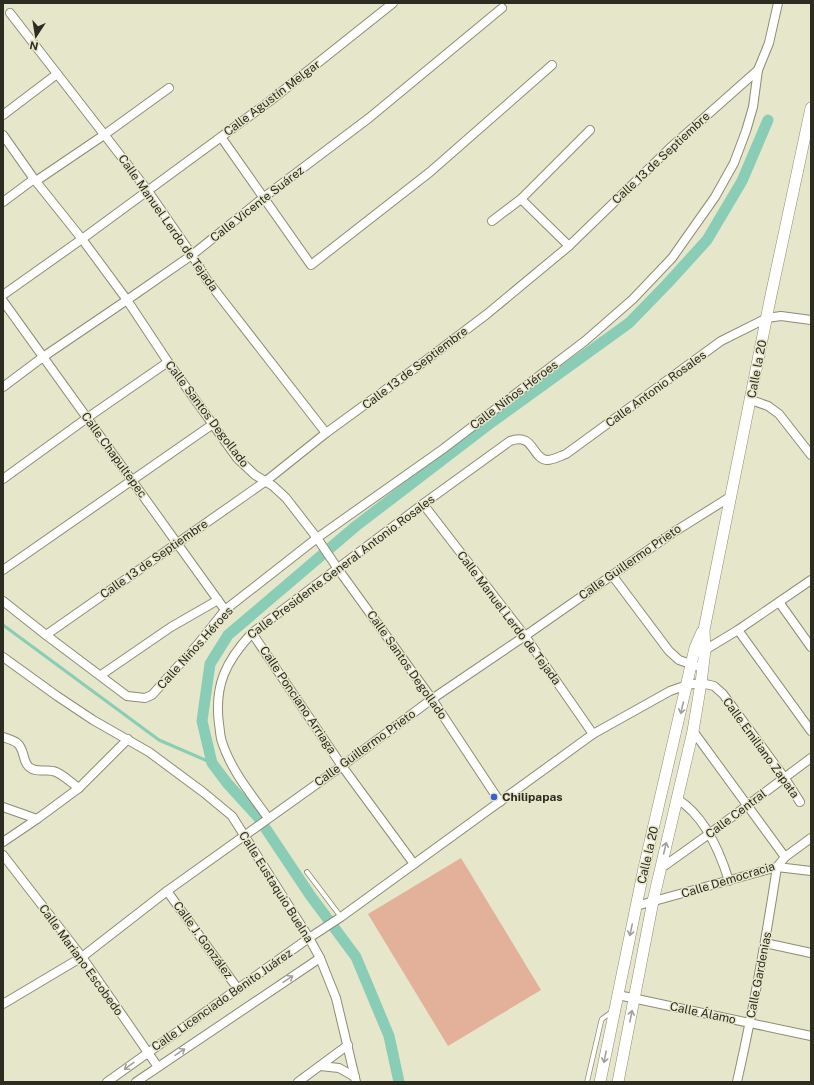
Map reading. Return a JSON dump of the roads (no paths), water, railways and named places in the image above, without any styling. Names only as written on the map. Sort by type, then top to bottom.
[{"type":"street","name":"Calle Agustín Melgar","points":[[82,239],[270,101],[393,3]]},
{"type":"street","name":"Calle Niños Héroes","points":[[218,600],[171,627],[101,675],[127,696],[134,698],[145,698],[152,695],[198,644],[225,610],[320,542],[585,341],[633,299],[672,258],[715,197],[734,163],[753,107],[758,70],[769,43],[778,3]]},
{"type":"street","name":"Calle Vicente Suárez","points":[[3,387],[192,254],[369,118],[502,8]]},
{"type":"street","name":"Calle Manuel Lerdo de Tejada","points":[[10,13],[148,191],[192,254],[207,280],[326,433]]},
{"type":"street","points":[[221,137],[311,265],[430,172],[552,65]]},
{"type":"street","name":"Calle 13 de Septiembre","points":[[46,635],[266,481],[326,433],[487,314],[570,246],[670,148],[758,70]]},
{"type":"street","points":[[3,115],[57,74]]},
{"type":"street","points":[[3,202],[104,135],[169,88]]},
{"type":"street","name":"Calle la 20","points":[[600,1082],[636,906],[691,665],[700,649],[811,108]]},
{"type":"street","points":[[492,221],[521,199],[590,130]]},
{"type":"street","name":"Calle Santos Degollado","points":[[3,135],[35,180],[82,239],[127,300],[168,362],[237,458],[255,475],[266,481],[286,498],[320,542],[336,567],[432,699],[500,802]]},
{"type":"street","points":[[521,199],[570,246]]},
{"type":"street","points":[[3,295],[82,239]]},
{"type":"street","name":"Calle Chapultepec","points":[[3,301],[225,610]]},
{"type":"street","points":[[767,318],[782,316],[811,320]]},
{"type":"street","name":"Calle Antonio Rosales","points":[[521,439],[532,447],[541,458],[546,460],[566,454],[721,341],[767,318]]},
{"type":"street","points":[[3,479],[168,362]]},
{"type":"street","points":[[751,400],[768,406],[779,414],[811,455]]},
{"type":"street","points":[[3,570],[213,424]]},
{"type":"street","name":"Calle Presidente General Antonio Rosales","points":[[266,819],[242,783],[229,759],[222,741],[217,707],[220,687],[231,659],[252,633],[336,567],[510,442],[521,439]]},
{"type":"street","name":"Calle Guillermo Prieto","points":[[3,1004],[82,957],[167,891],[342,766],[432,699],[674,532],[730,497]]},
{"type":"street","name":"Calle Manuel Lerdo de Tejada","points":[[423,504],[525,636],[593,734]]},
{"type":"street","points":[[612,575],[669,651],[679,660],[702,668]]},
{"type":"street","points":[[700,649],[738,630],[811,580]]},
{"type":"street","points":[[3,601],[46,635],[101,675]]},
{"type":"street","points":[[779,602],[811,647]]},
{"type":"street","points":[[738,630],[811,731]]},
{"type":"street","name":"Calle Ponciano Arriaga","points":[[252,633],[342,766],[414,864]]},
{"type":"street","name":"Calle la 20","points":[[618,1082],[653,901],[693,731],[701,683],[702,668],[700,649]]},
{"type":"street","name":"Calle Eustaquio Buelna","points":[[3,657],[93,720],[149,752],[203,792],[232,816],[312,936],[336,998],[355,1079]]},
{"type":"street","name":"Calle Licenciado Benito Juárez","points":[[107,1082],[339,918],[593,734],[670,691],[687,685],[701,683]]},
{"type":"street","name":"Calle Emiliano Zapata","points":[[701,683],[714,686],[723,694],[784,777],[800,802]]},
{"type":"street","points":[[693,731],[785,857]]},
{"type":"street","points":[[3,737],[14,741],[21,746],[25,762],[32,770],[44,769],[55,771],[79,788]]},
{"type":"street","points":[[3,842],[79,788],[128,739]]},
{"type":"street","name":"Calle Central","points":[[660,869],[811,758]]},
{"type":"street","points":[[677,799],[686,805],[709,834],[722,859],[729,881]]},
{"type":"street","points":[[3,807],[37,819]]},
{"type":"street","name":"Calle Democracia","points":[[636,906],[778,867],[785,857],[811,838]]},
{"type":"street","name":"Calle Mariano Escobedo","points":[[3,855],[82,957],[158,1067]]},
{"type":"street","points":[[778,867],[811,871]]},
{"type":"street","name":"Calle Gardenias","points":[[737,1082],[750,1023],[778,867]]},
{"type":"street","name":"Calle J. González","points":[[167,891],[238,988]]},
{"type":"street","points":[[765,943],[811,953]]},
{"type":"street","name":"Calle Licenciado Benito Juárez","points":[[136,1082],[320,958]]},
{"type":"street","name":"Calle Álamo","points":[[618,995],[811,1036]]},
{"type":"street","points":[[298,1082],[348,1045]]},
{"type":"street","points":[[320,1066],[339,1068],[355,1079]]},
{"type":"lane","points":[[307,872],[339,918]]},
{"type":"lane","points":[[587,1082],[600,1022],[615,1010]]},
{"type":"waterway","points":[[399,1082],[389,1036],[356,957],[310,895],[258,817],[227,783],[212,763],[202,721],[210,664],[228,635],[356,526],[492,422],[629,323],[707,240],[742,181],[768,120]]},
{"type":"waterway","points":[[3,625],[159,740],[212,763]]},
{"type":"place","name":"Chilipapas","points":[[494,797]]}]
